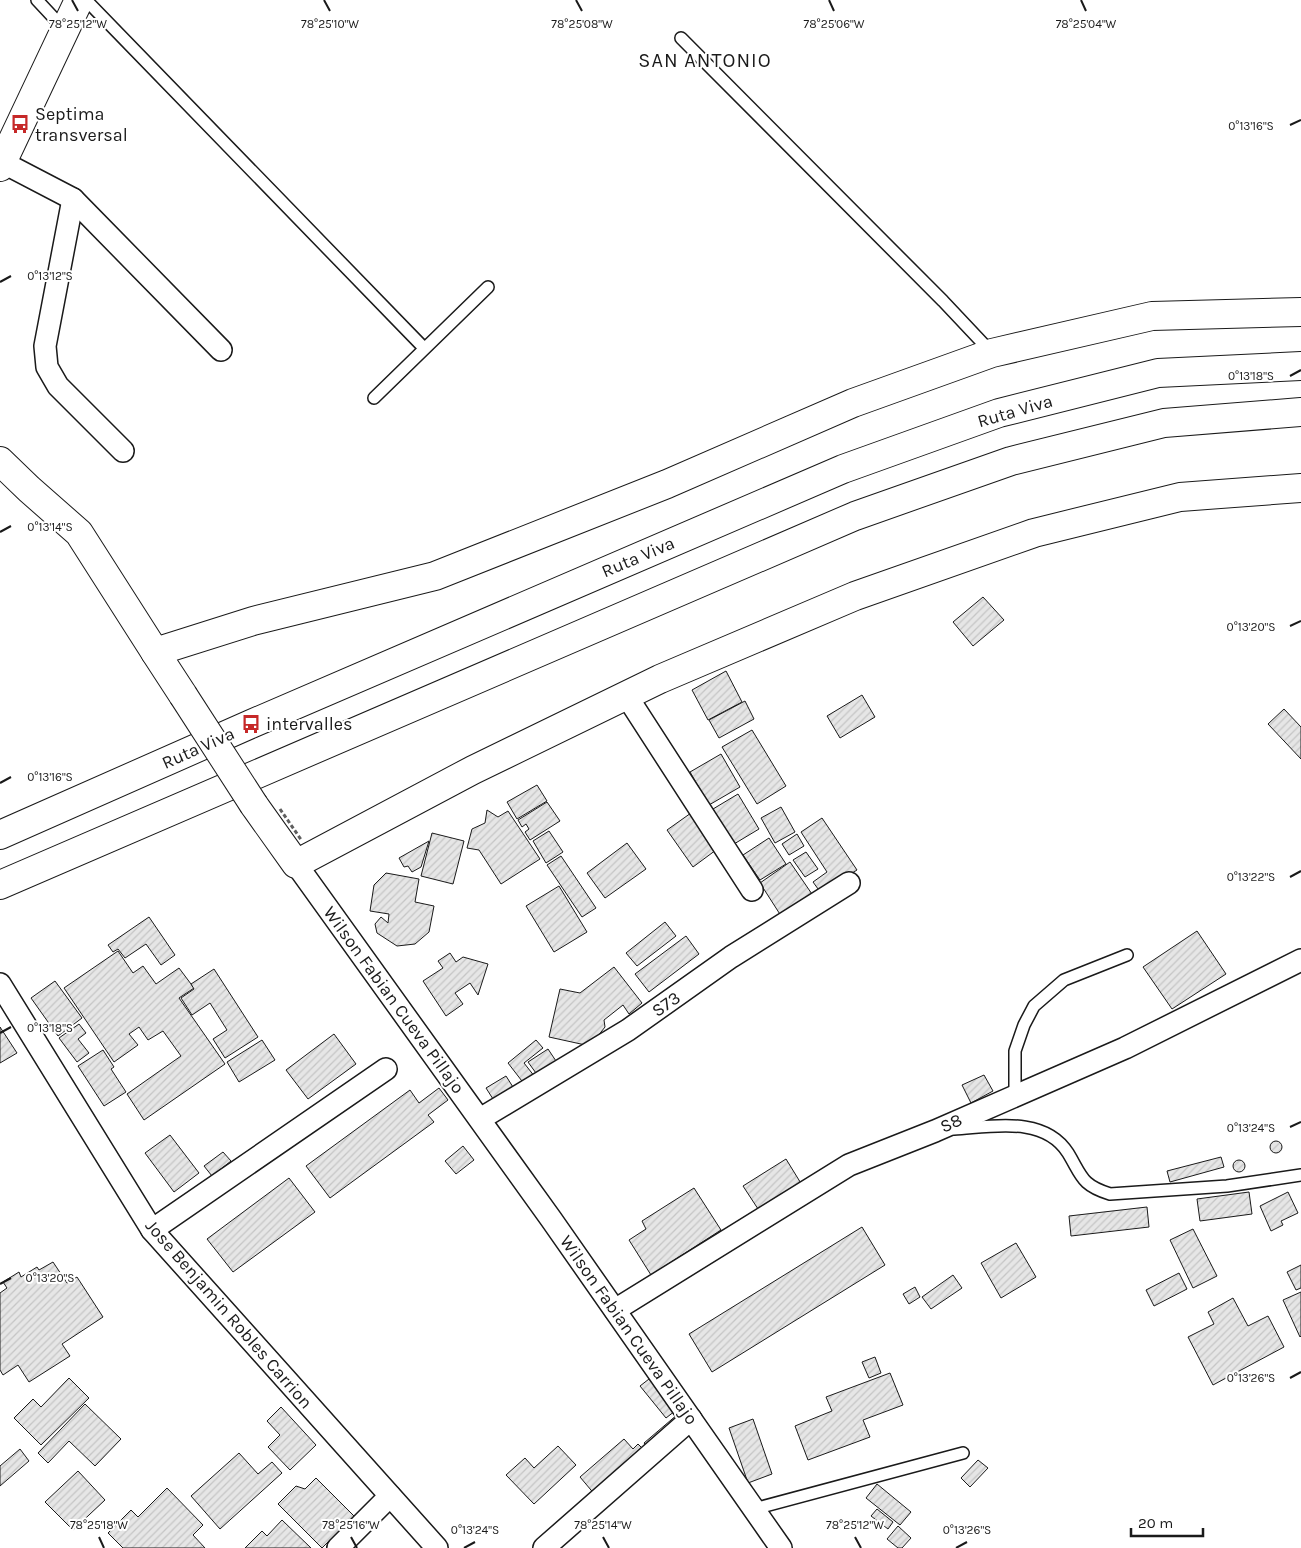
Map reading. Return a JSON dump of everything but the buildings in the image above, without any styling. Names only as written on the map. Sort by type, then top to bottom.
[{"type":"main road","points":[[1,165],[79,0]]},
{"type":"main road","points":[[155,652],[253,621],[435,576],[667,484],[853,403],[992,353],[1152,316],[1301,312]]},
{"type":"main road","name":"Ruta Viva","points":[[0,835],[260,720],[861,462],[999,413],[1158,373],[1301,366]]},
{"type":"main road","points":[[0,885],[855,516],[1011,461],[1164,423],[1301,412]]},
{"type":"main road","name":"Wilson Fabian Cueva Pillajo","points":[[0,461],[79,533],[254,805],[296,864]]},
{"type":"main road","points":[[296,864],[473,770],[684,667],[855,596],[1034,534],[1180,497],[1301,488]]},
{"type":"street","points":[[1,165],[73,199],[221,350]]},
{"type":"street","points":[[73,199],[45,346],[46,368],[58,386],[123,451]]},
{"type":"street","points":[[626,695],[752,890]]},
{"type":"street","name":"Wilson Fabian Cueva Pillajo","points":[[296,864],[480,1119],[781,1548]]},
{"type":"street","name":"S73","points":[[480,1119],[628,1030],[732,957],[849,883]]},
{"type":"street","name":"S8","points":[[615,1310],[849,1165],[935,1131],[1126,1048],[1301,960]]},
{"type":"street","name":"Jose Benjamin Robles Carrion","points":[[0,984],[152,1230],[438,1548]]},
{"type":"street","points":[[152,1230],[386,1069]]},
{"type":"street","points":[[544,1548],[691,1419]]},
{"type":"street","points":[[338,1548],[390,1496]]},
{"type":"lane","points":[[37,0],[65,30]]},
{"type":"lane","points":[[86,0],[424,348]]},
{"type":"lane","points":[[680,38],[936,294],[992,353]]},
{"type":"lane","points":[[374,398],[488,287]]},
{"type":"lane","points":[[1015,1095],[1015,1051],[1024,1025],[1034,1006],[1064,980],[1127,955]]},
{"type":"lane","points":[[935,1131],[1013,1125],[1034,1128],[1056,1139],[1067,1151],[1080,1174],[1094,1189],[1110,1194],[1227,1186],[1301,1175]]},
{"type":"lane","points":[[754,1509],[962,1454]]},
{"type":"place","name":"Septima transversal","points":[[20,124]]},
{"type":"place","name":"intervalles","points":[[251,724]]},
{"type":"district","name":"SAN ANTONIO","points":[[705,60]]}]
